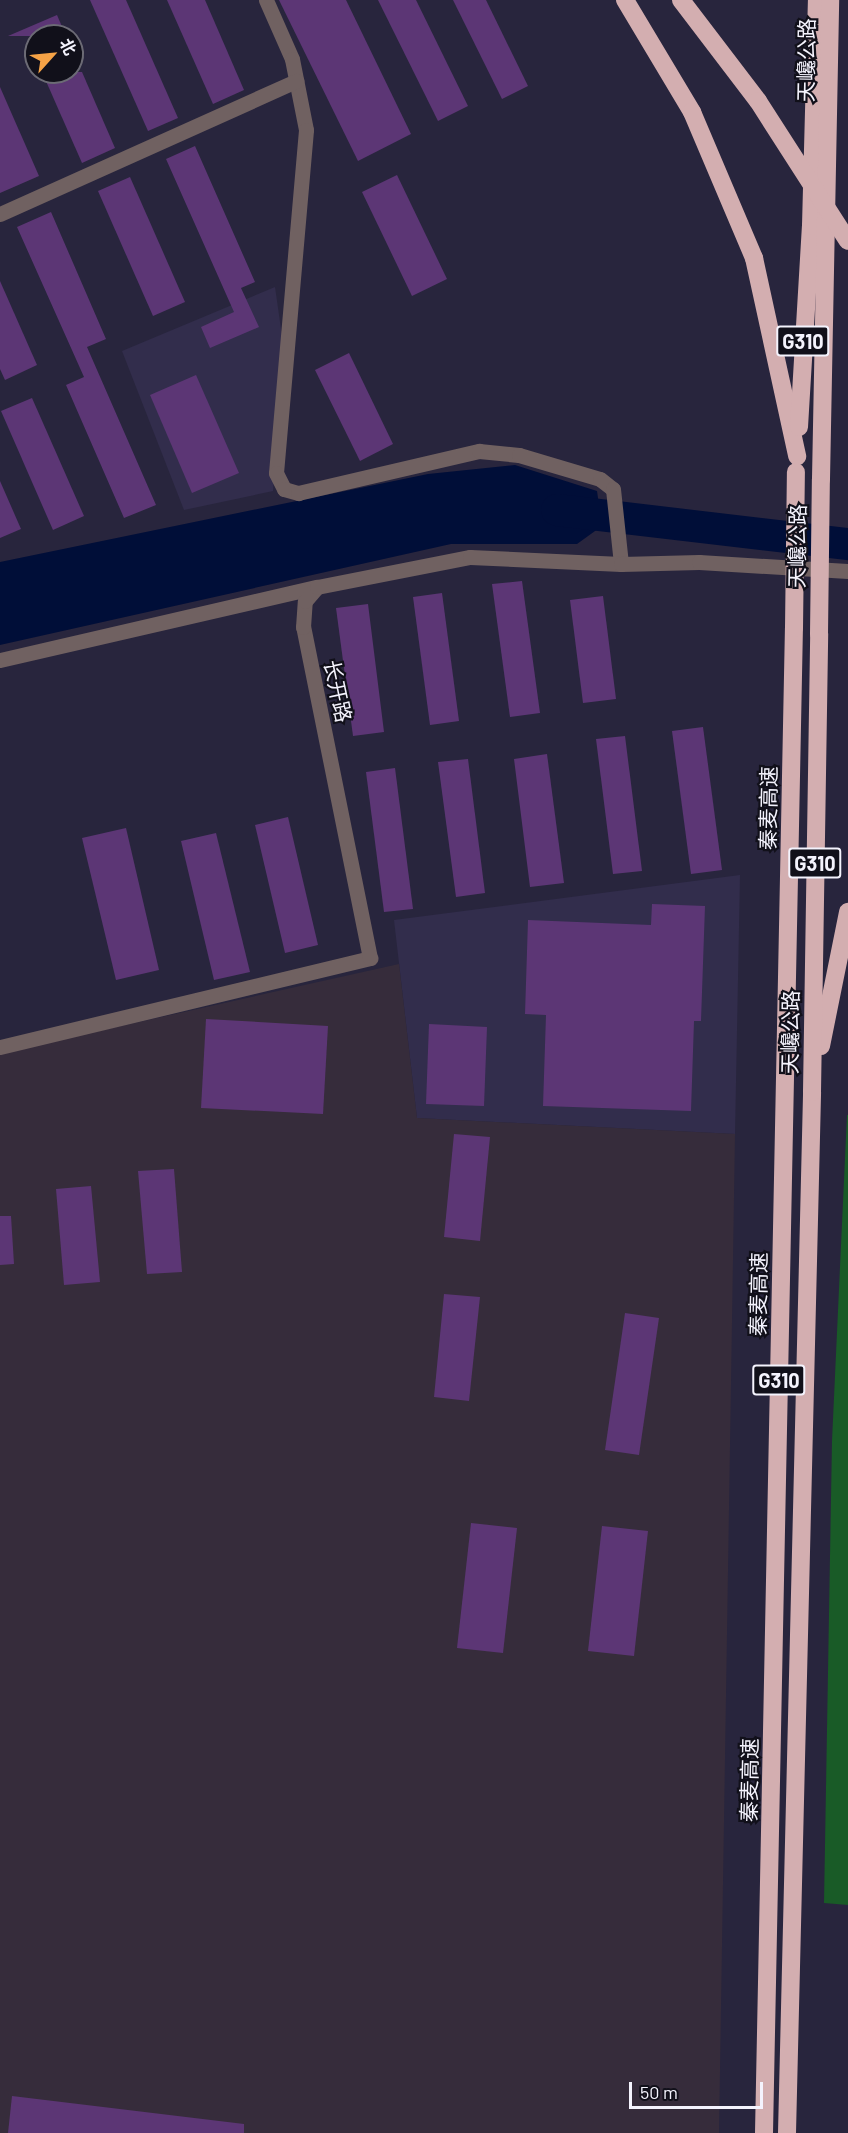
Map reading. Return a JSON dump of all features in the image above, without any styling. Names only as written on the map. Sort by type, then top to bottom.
[{"type":"highway","points":[[626,0],[692,112],[754,258],[797,464]]},
{"type":"highway","points":[[681,0],[758,100],[848,241]]},
{"type":"highway","name":"天巉公路","points":[[797,464],[811,226],[817,0]]},
{"type":"highway","name":"天巉公路","points":[[812,1092],[830,0]]},
{"type":"highway","name":"秦麦高速","points":[[764,2133],[797,464]]},
{"type":"highway","points":[[812,1092],[848,912]]},
{"type":"highway","name":"G310","points":[[787,2133],[812,1092]]},
{"type":"street","points":[[266,0],[292,59],[306,130],[276,473],[284,489],[297,493],[479,451],[519,455],[600,479],[613,489],[621,564]]},
{"type":"street","points":[[0,214],[296,81]]},
{"type":"street","points":[[0,660],[317,587],[470,558],[621,564],[699,562],[848,571]]},
{"type":"street","name":"长开路","points":[[0,1047],[370,958],[303,627],[305,601],[317,587]]},
{"type":"shaded area","points":[[275,287],[283,343],[273,491],[184,510],[122,351]]},
{"type":"shaded area","points":[[740,875],[735,1134],[417,1118],[394,920]]},
{"type":"shaded area","points":[[399,964],[417,1118],[735,1134],[719,2133],[0,2133],[0,1053]]},
{"type":"green space","points":[[847,1115],[848,1905],[824,1903],[832,1441]]},
{"type":"water","points":[[515,465],[597,491],[602,526],[577,544],[451,544],[0,645],[0,562],[428,474]]},
{"type":"building","points":[[90,0],[126,0],[178,118],[148,131]]},
{"type":"building","points":[[167,0],[205,0],[244,90],[213,104]]},
{"type":"building","points":[[279,0],[346,0],[411,134],[358,161]]},
{"type":"building","points":[[378,0],[416,0],[468,106],[438,121]]},
{"type":"building","points":[[453,0],[486,0],[528,86],[502,99]]},
{"type":"building","points":[[57,15],[61,24],[36,24]]},
{"type":"building","points":[[24,29],[24,36],[8,36]]},
{"type":"building","points":[[84,77],[115,148],[82,163],[47,84],[84,84]]},
{"type":"building","points":[[0,87],[39,176],[0,193]]},
{"type":"building","points":[[195,146],[255,282],[241,288],[259,327],[210,348],[201,327],[234,312],[166,159]]},
{"type":"building","points":[[397,175],[447,279],[412,296],[362,192]]},
{"type":"building","points":[[130,177],[185,302],[153,316],[98,191]]},
{"type":"building","points":[[51,212],[106,339],[87,347],[156,505],[124,518],[66,385],[84,377],[17,227]]},
{"type":"building","points":[[0,281],[37,365],[5,380],[0,369]]},
{"type":"building","points":[[349,353],[393,444],[360,461],[315,370]]},
{"type":"building","points":[[196,375],[239,473],[192,493],[150,395]]},
{"type":"building","points":[[32,398],[84,516],[53,530],[1,411]]},
{"type":"building","points":[[0,481],[21,529],[0,538]]},
{"type":"building","points":[[522,581],[540,713],[510,717],[492,584]]},
{"type":"building","points":[[442,593],[459,721],[430,725],[413,597]]},
{"type":"building","points":[[603,596],[616,699],[583,703],[570,600]]},
{"type":"building","points":[[368,604],[384,732],[353,736],[336,608]]},
{"type":"building","points":[[703,727],[722,870],[691,874],[672,731]]},
{"type":"building","points":[[625,736],[642,871],[613,874],[596,739]]},
{"type":"building","points":[[547,754],[564,883],[530,887],[514,759]]},
{"type":"building","points":[[468,759],[485,893],[456,897],[438,762]]},
{"type":"building","points":[[395,768],[413,909],[384,912],[366,772]]},
{"type":"building","points":[[288,817],[318,945],[285,953],[255,825]]},
{"type":"building","points":[[126,828],[159,970],[116,980],[82,838]]},
{"type":"building","points":[[216,833],[250,972],[214,980],[181,841]]},
{"type":"building","points":[[652,904],[705,906],[701,1021],[694,1021],[691,1111],[543,1106],[546,1015],[525,1014],[528,920],[651,925]]},
{"type":"building","points":[[206,1019],[328,1026],[323,1114],[201,1108]]},
{"type":"building","points":[[429,1024],[487,1027],[484,1106],[426,1104]]},
{"type":"building","points":[[454,1134],[490,1137],[480,1241],[444,1237]]},
{"type":"building","points":[[174,1169],[182,1272],[147,1274],[138,1171]]},
{"type":"building","points":[[91,1186],[100,1282],[64,1285],[56,1189]]},
{"type":"building","points":[[0,1216],[11,1216],[14,1264],[0,1265]]},
{"type":"building","points":[[444,1294],[480,1297],[469,1401],[434,1397]]},
{"type":"building","points":[[625,1313],[659,1318],[639,1455],[605,1450]]},
{"type":"building","points":[[471,1523],[517,1528],[503,1653],[457,1648]]},
{"type":"building","points":[[602,1526],[648,1531],[634,1656],[588,1651]]},
{"type":"building","points":[[12,2096],[244,2124],[244,2133],[8,2133]]},
{"type":"waterway","points":[[557,510],[848,544]]}]
